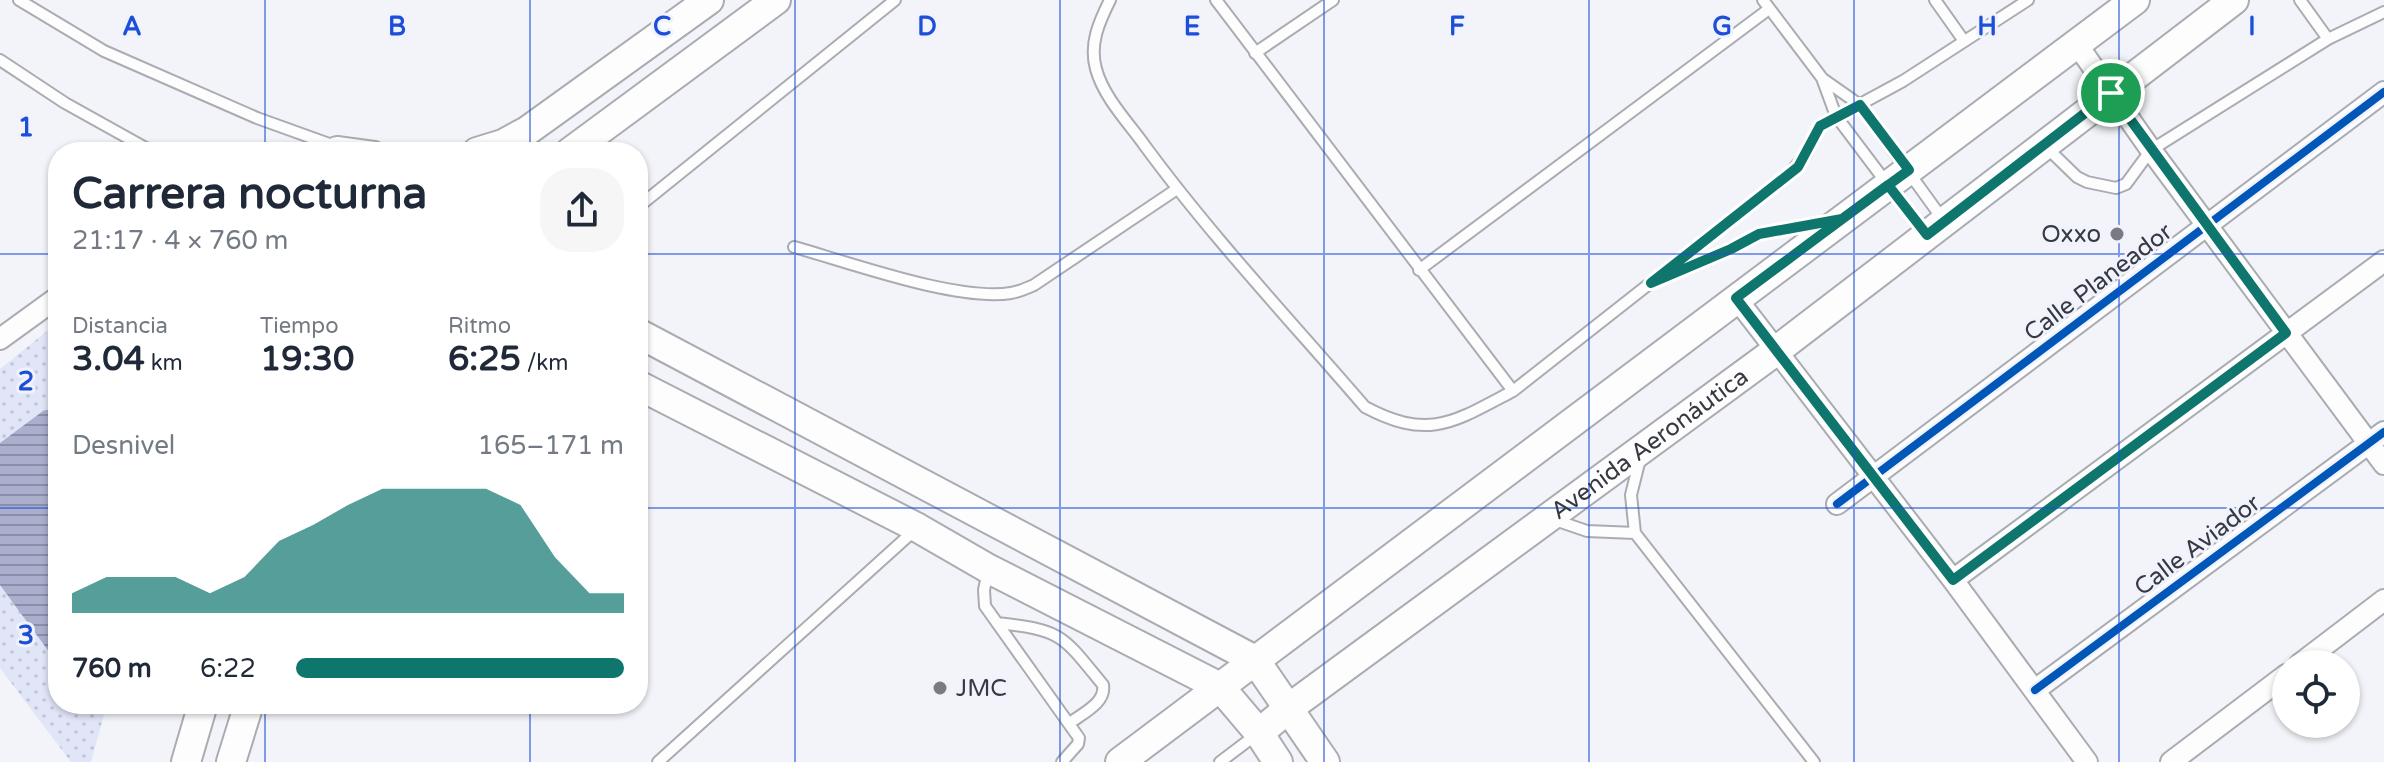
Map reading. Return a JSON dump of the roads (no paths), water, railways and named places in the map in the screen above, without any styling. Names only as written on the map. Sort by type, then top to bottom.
[{"type":"main road","points":[[507,142],[527,131],[709,0]]},
{"type":"main road","points":[[584,142],[776,0]]},
{"type":"main road","points":[[1120,762],[2135,0]]},
{"type":"main road","name":"Avenida Aeronáutica","points":[[1259,733],[1777,350],[2234,0]]},
{"type":"main road","points":[[648,338],[1255,660],[1325,762]]},
{"type":"main road","points":[[648,390],[1220,687],[1259,733],[1278,762]]},
{"type":"main road","points":[[186,762],[200,714]]},
{"type":"main road","points":[[231,762],[246,714]]},
{"type":"street","points":[[2076,43],[2286,333],[2376,437],[2384,464]]},
{"type":"street","name":"Calle Planeador","points":[[1837,504],[2384,92]]},
{"type":"street","points":[[1953,580],[2384,261]]},
{"type":"street","points":[[1736,298],[1953,580],[2087,762]]},
{"type":"street","points":[[0,339],[48,304]]},
{"type":"street","name":"Calle Aviador","points":[[2035,690],[2376,437]]},
{"type":"street","points":[[2318,650],[2384,600]]},
{"type":"street","points":[[2171,762],[2272,686]]},
{"type":"lane","points":[[19,0],[104,51],[314,142]]},
{"type":"lane","points":[[648,199],[895,0]]},
{"type":"lane","points":[[1110,0],[1098,25],[1092,50],[1096,70],[1106,92],[1177,189],[1365,407],[1387,419],[1410,425],[1434,426],[1461,419],[1513,391],[1798,167],[1820,126],[1860,105],[2028,0]]},
{"type":"lane","points":[[1216,0],[1513,391]]},
{"type":"lane","points":[[1255,53],[1333,0]]},
{"type":"lane","points":[[1935,0],[1964,41]]},
{"type":"lane","points":[[2300,0],[2328,39]]},
{"type":"lane","points":[[1419,270],[1766,4],[1822,78],[1836,116],[1898,177],[1936,228]]},
{"type":"lane","points":[[2044,145],[2077,177],[2116,188],[2126,184],[2151,150],[2328,39],[2384,12]]},
{"type":"lane","points":[[0,60],[65,103],[135,142]]},
{"type":"lane","points":[[1822,78],[1860,105],[1898,177],[1936,228]]},
{"type":"lane","points":[[794,247],[938,287],[982,294],[1010,293],[1034,285],[1177,189]]},
{"type":"lane","points":[[1651,283],[1759,234],[1842,219]]},
{"type":"lane","points":[[1642,449],[1631,495],[1635,533],[1814,762]]},
{"type":"lane","points":[[1548,518],[1587,531],[1635,533]]},
{"type":"lane","points":[[658,762],[918,528]]},
{"type":"lane","points":[[989,569],[983,598],[985,606],[1079,738],[1078,744],[1062,762]]},
{"type":"lane","points":[[997,623],[1039,628],[1066,641],[1103,685],[1105,692],[1102,698],[1070,723]]},
{"type":"lane","points":[[1220,762],[1259,733]]},
{"type":"place","name":"Oxxo","points":[[2117,234]]},
{"type":"place","name":"JMC","points":[[940,688]]}]
